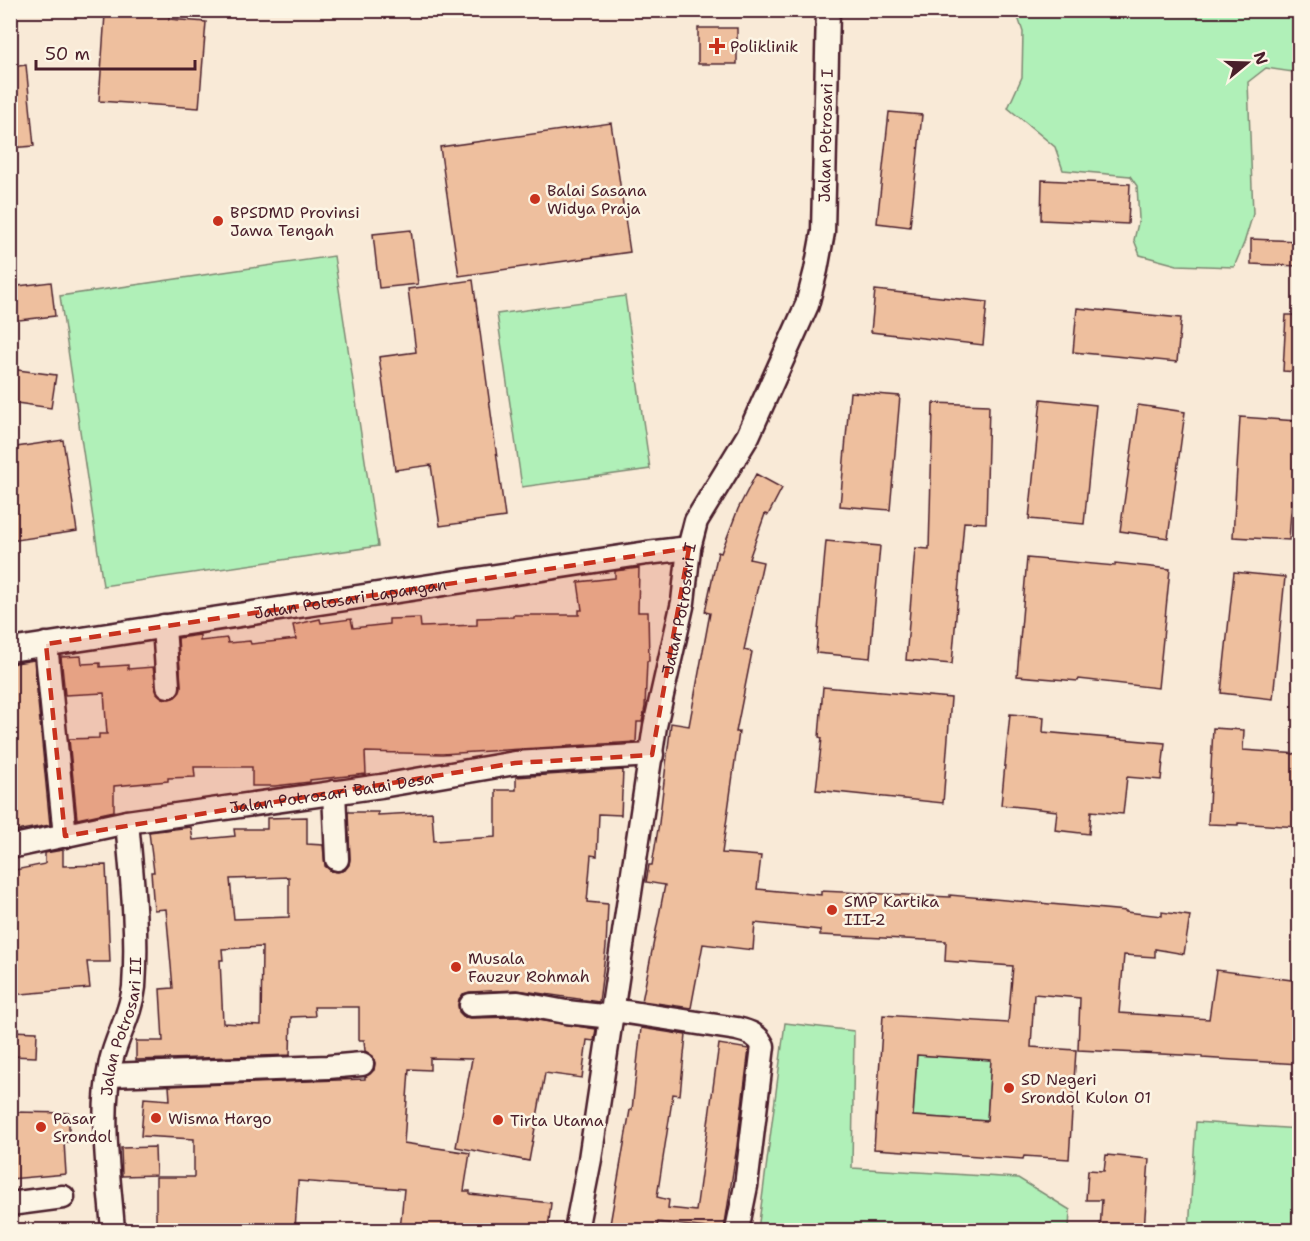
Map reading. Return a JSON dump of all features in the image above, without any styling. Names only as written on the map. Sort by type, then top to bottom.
[{"type":"street","name":"Jalan Potrosari I","points":[[576,1230],[590,1159],[656,726],[683,602],[689,548],[696,521],[748,436],[807,305],[816,270],[823,232],[828,10]]},
{"type":"street","name":"Jalan Potosari Lapangan","points":[[10,650],[689,548]]},
{"type":"street","points":[[164,626],[168,686]]},
{"type":"street","points":[[46,644],[65,836]]},
{"type":"street","name":"Jalan Potrosari Balai Desa","points":[[10,847],[127,822],[515,763],[652,755]]},
{"type":"street","points":[[334,792],[337,859]]},
{"type":"street","name":"Jalan Potrosari II","points":[[113,1230],[105,1131],[109,1075],[112,1059],[129,1011],[135,964],[127,822]]},
{"type":"street","points":[[471,1005],[518,1003],[566,1012],[612,1014],[737,1029],[759,1037],[763,1046],[746,1186],[737,1230]]},
{"type":"street","points":[[109,1075],[362,1064]]},
{"type":"street","points":[[10,1204],[63,1197]]},
{"type":"highlighted area","points":[[689,548],[652,755],[515,763],[65,836],[46,644]]},
{"type":"green space","points":[[1016,11],[1299,11],[1299,73],[1266,68],[1248,82],[1253,214],[1234,267],[1177,265],[1140,255],[1134,240],[1139,219],[1137,186],[1130,176],[1063,170],[1055,147],[1008,108],[1022,77],[1023,32]]},
{"type":"green space","points":[[334,256],[378,546],[103,586],[60,296]]},
{"type":"green space","points":[[625,296],[650,469],[522,487],[497,314]]},
{"type":"green space","points":[[785,1023],[854,1031],[852,1168],[1018,1178],[1070,1210],[1069,1230],[758,1230]]},
{"type":"green space","points":[[917,1055],[991,1060],[987,1121],[913,1116]]},
{"type":"green space","points":[[1196,1122],[1299,1129],[1299,1230],[1189,1230]]},
{"type":"building","points":[[138,10],[169,10],[169,19],[206,22],[199,108],[99,101],[105,14],[138,16]]},
{"type":"building","name":"Poliklinik","points":[[698,28],[737,28],[737,64],[698,64]]},
{"type":"building","points":[[26,65],[34,146],[10,148],[10,67]]},
{"type":"building","points":[[889,112],[922,115],[910,227],[877,223]]},
{"type":"building","name":"Balai Sasana Widya Praja","points":[[611,123],[630,252],[459,276],[440,147]]},
{"type":"building","points":[[1042,180],[1130,184],[1128,224],[1041,220]]},
{"type":"building","points":[[411,230],[418,284],[379,288],[373,234]]},
{"type":"building","points":[[1251,239],[1299,241],[1299,266],[1251,264]]},
{"type":"building","points":[[473,280],[505,517],[440,526],[431,465],[395,470],[379,357],[416,352],[408,289]]},
{"type":"building","points":[[51,282],[55,316],[10,321],[10,287]]},
{"type":"building","points":[[875,290],[987,302],[983,345],[871,332]]},
{"type":"building","points":[[1077,308],[1181,318],[1177,362],[1073,352]]},
{"type":"building","points":[[1286,315],[1299,315],[1299,372],[1283,371]]},
{"type":"building","points":[[10,369],[56,375],[51,408],[10,402]]},
{"type":"building","points":[[850,392],[900,396],[890,510],[840,506]]},
{"type":"building","points":[[1041,399],[1096,405],[1084,524],[1029,519]]},
{"type":"building","points":[[933,403],[989,405],[986,523],[964,522],[952,664],[906,660],[915,548],[929,549]]},
{"type":"building","points":[[1138,405],[1185,412],[1168,538],[1120,531]]},
{"type":"building","points":[[1240,417],[1297,421],[1289,540],[1233,537]]},
{"type":"building","points":[[63,440],[77,531],[10,541],[10,448]]},
{"type":"building","points":[[756,474],[782,488],[768,515],[765,514],[749,559],[763,562],[744,650],[752,652],[736,732],[739,732],[722,853],[761,856],[757,889],[821,895],[821,891],[950,897],[950,895],[1162,916],[1162,912],[1190,916],[1184,954],[1155,949],[1155,957],[1124,955],[1119,1013],[1209,1019],[1216,970],[1299,981],[1299,1064],[1202,1058],[1202,1056],[1078,1050],[1080,998],[1034,994],[1031,1047],[1076,1050],[1069,1159],[1024,1156],[1023,1159],[874,1149],[883,1015],[1008,1023],[1013,966],[945,961],[946,941],[820,935],[820,930],[755,923],[753,950],[703,944],[691,1008],[642,1001],[665,885],[646,882],[649,865],[652,865],[659,823],[671,723],[689,726],[710,613],[705,612],[718,552],[721,553],[738,509]],"holes":[[[917,1055],[991,1060],[987,1121],[913,1116]]]},
{"type":"building","points":[[826,541],[880,546],[870,658],[816,653]]},
{"type":"building","points":[[1027,558],[1170,569],[1158,688],[1079,679],[1078,681],[1017,676]]},
{"type":"building","points":[[639,568],[638,612],[648,612],[649,661],[647,661],[645,707],[642,722],[637,722],[636,742],[442,754],[365,752],[366,774],[275,786],[252,786],[252,767],[194,767],[195,777],[168,778],[168,781],[114,786],[114,811],[77,819],[69,739],[99,738],[99,734],[107,734],[104,693],[65,695],[61,657],[81,656],[82,664],[100,663],[100,667],[128,665],[128,669],[153,667],[157,693],[169,699],[180,692],[181,686],[178,638],[200,635],[200,641],[227,638],[228,643],[250,641],[251,644],[296,639],[293,625],[320,619],[321,623],[351,619],[353,628],[389,624],[389,619],[420,618],[421,627],[477,625],[477,618],[513,617],[513,615],[579,615],[579,610],[582,610],[578,582],[615,578],[615,571]]},
{"type":"building","points":[[1234,572],[1285,577],[1273,699],[1221,693]]},
{"type":"building","points":[[34,660],[50,825],[10,832],[10,664]]},
{"type":"building","points":[[823,687],[951,698],[943,803],[816,790],[822,738],[819,737]]},
{"type":"building","points":[[1010,714],[1044,717],[1043,732],[1165,743],[1161,780],[1127,777],[1123,814],[1091,811],[1089,834],[1055,830],[1057,811],[1001,805]]},
{"type":"building","points":[[1213,728],[1244,730],[1243,750],[1299,754],[1299,827],[1238,823],[1238,825],[1208,824]]},
{"type":"building","points":[[623,770],[621,815],[599,814],[597,856],[591,855],[587,902],[608,904],[606,947],[599,1002],[517,990],[470,992],[463,994],[459,999],[459,1012],[464,1017],[471,1018],[517,1017],[596,1029],[594,1041],[587,1040],[582,1078],[545,1073],[529,1161],[456,1147],[472,1059],[430,1058],[430,1070],[409,1069],[404,1143],[470,1153],[464,1191],[470,1191],[470,1194],[551,1203],[548,1230],[400,1230],[404,1189],[298,1181],[295,1230],[156,1230],[156,1177],[194,1177],[194,1139],[141,1136],[144,1098],[170,1100],[169,1086],[365,1079],[374,1070],[375,1063],[373,1056],[365,1051],[364,1040],[359,1040],[359,1007],[314,1007],[315,1016],[291,1017],[290,1055],[136,1060],[136,1041],[163,1041],[160,989],[173,988],[166,909],[154,910],[151,872],[154,872],[149,832],[191,827],[193,840],[235,836],[234,829],[267,829],[267,818],[307,817],[307,844],[323,845],[325,866],[331,871],[338,872],[345,870],[350,859],[348,812],[378,812],[378,815],[432,812],[434,841],[496,837],[496,790],[516,790],[516,777]],"holes":[[[289,877],[289,917],[234,919],[230,879]],[[262,947],[261,1025],[223,1023],[220,960],[223,960],[222,949]]]},
{"type":"building","points":[[63,850],[63,866],[106,865],[110,962],[87,962],[90,988],[10,995],[10,871],[45,864],[45,853]]},
{"type":"building","points":[[641,1028],[686,1035],[680,1095],[673,1094],[657,1197],[669,1200],[668,1208],[696,1211],[719,1044],[749,1049],[724,1230],[658,1222],[656,1230],[609,1230],[630,1110],[632,1110]]},
{"type":"building","points":[[10,1031],[37,1032],[36,1057],[10,1056]]},
{"type":"building","points":[[13,1112],[69,1113],[69,1142],[64,1142],[66,1174],[10,1179],[10,1157],[13,1157]]},
{"type":"building","points":[[155,1147],[156,1175],[122,1176],[121,1148]]},
{"type":"building","points":[[1106,1155],[1149,1159],[1144,1230],[1100,1230],[1102,1200],[1086,1200],[1088,1170],[1104,1171]]},
{"type":"place","name":"Poliklinik","points":[[717,46]]},
{"type":"place","name":"Balai Sasana Widya Praja","points":[[535,199]]},
{"type":"place","name":"BPSDMD Provinsi Jawa Tengah","points":[[218,221]]},
{"type":"place","name":"SMP Kartika III-2","points":[[832,910]]},
{"type":"place","name":"Musala Fauzur Rohmah","points":[[456,967]]},
{"type":"place","name":"SD Negeri Srondol Kulon 01","points":[[1009,1088]]},
{"type":"place","name":"Wisma Hargo","points":[[156,1118]]},
{"type":"place","name":"Tirta Utama","points":[[498,1120]]},
{"type":"place","name":"Pasar Srondol","points":[[41,1127]]}]
